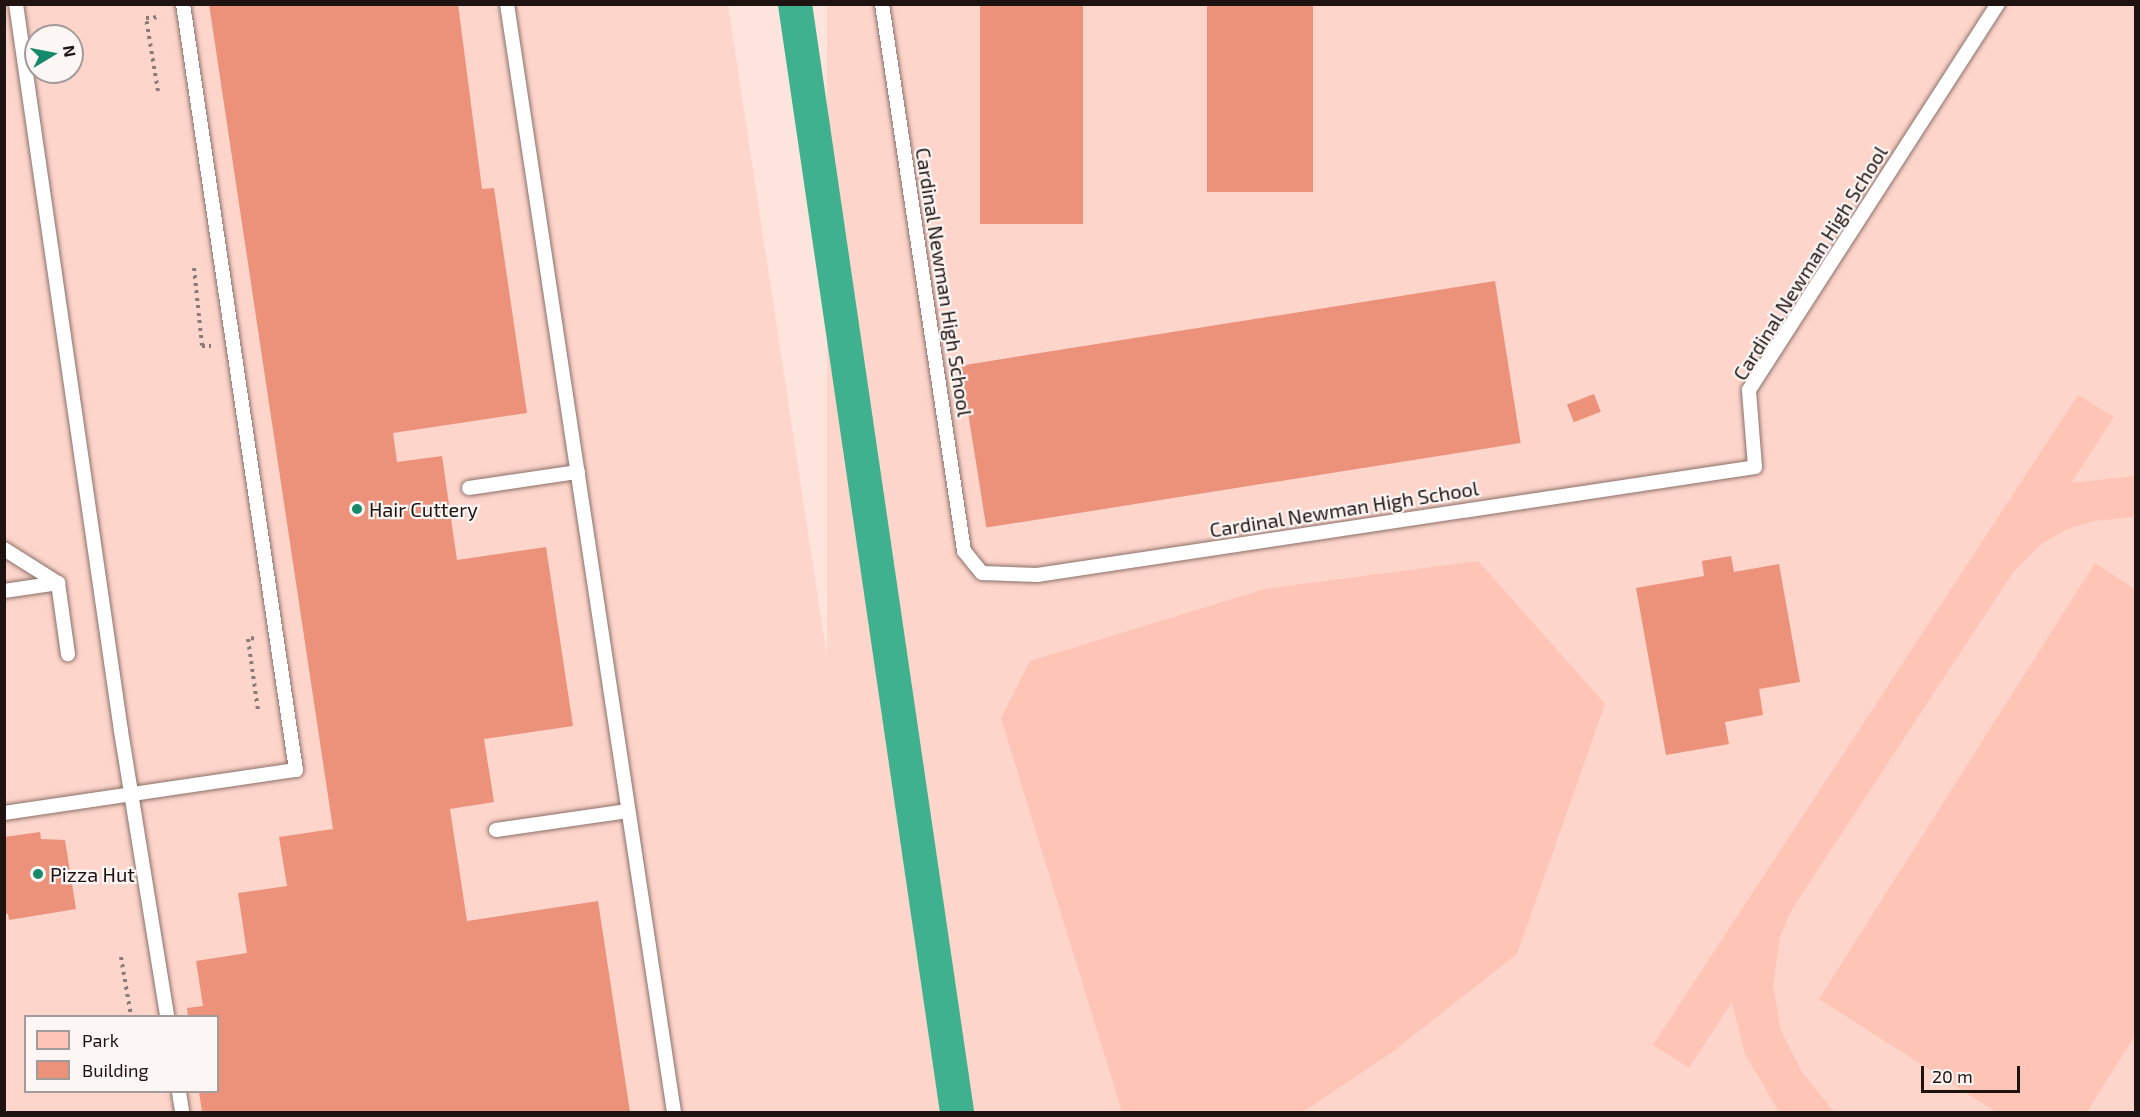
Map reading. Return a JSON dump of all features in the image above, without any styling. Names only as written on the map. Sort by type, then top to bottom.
[{"type":"lane","points":[[16,4],[130,796],[167,1015]]},
{"type":"lane","points":[[4,813],[296,770],[183,4]]},
{"type":"lane","points":[[507,4],[674,1113]]},
{"type":"lane","name":"Cardinal Newman High School","points":[[882,4],[964,551],[982,573],[1037,575],[1755,467],[1749,390],[1998,4]]},
{"type":"lane","points":[[469,488],[578,472]]},
{"type":"lane","points":[[4,549],[58,583],[68,654]]},
{"type":"lane","points":[[4,591],[58,583]]},
{"type":"lane","points":[[496,830],[628,811]]},
{"type":"lane","points":[[179,1093],[182,1113]]},
{"type":"path","points":[[121,957],[131,1015]]},
{"type":"shaded area","points":[[5,5],[728,5],[896,1112],[5,1112]]},
{"type":"shaded area","points":[[827,5],[2135,5],[2135,1112],[827,1112]]},
{"type":"green space","points":[[2078,395],[2114,417],[2071,483],[2135,476],[2135,517],[2094,521],[2065,530],[2040,545],[2014,571],[1792,909],[1780,936],[1773,986],[1781,1031],[1802,1072],[1834,1112],[1779,1112],[1745,1054],[1732,1002],[1689,1068],[1653,1045]]},
{"type":"green space","points":[[1478,561],[1605,704],[1517,954],[1391,1053],[1303,1112],[1122,1112],[1001,718],[1030,661],[1265,589]]},
{"type":"green space","points":[[2095,563],[2135,589],[2135,1035],[2087,1112],[1996,1112],[1819,999]]},
{"type":"building","points":[[209,4],[458,4],[482,189],[494,188],[527,413],[393,433],[397,462],[442,456],[457,560],[546,547],[573,726],[484,739],[494,802],[450,809],[467,921],[598,901],[630,1112],[202,1112],[199,1093],[219,1093],[219,1015],[188,1015],[187,1008],[203,1006],[196,961],[247,953],[238,893],[287,886],[279,837],[333,829]]},
{"type":"building","points":[[980,4],[1083,4],[1083,224],[980,224]]},
{"type":"building","points":[[1207,4],[1313,4],[1313,192],[1207,192]]},
{"type":"building","points":[[1495,281],[1521,443],[986,528],[961,366]]},
{"type":"building","points":[[1594,394],[1601,412],[1574,422],[1567,404]]},
{"type":"building","points":[[1731,556],[1734,572],[1779,564],[1800,682],[1759,689],[1763,715],[1725,722],[1729,744],[1666,755],[1636,588],[1704,576],[1702,561]]},
{"type":"building","name":"Pizza Hut","points":[[40,832],[41,839],[65,840],[76,909],[9,920],[8,914],[4,914],[4,837]]},
{"type":"waterway","points":[[795,4],[957,1112]]},
{"type":"place","name":"Hair Cuttery","points":[[357,509]]},
{"type":"place","name":"Pizza Hut","points":[[38,874]]}]
